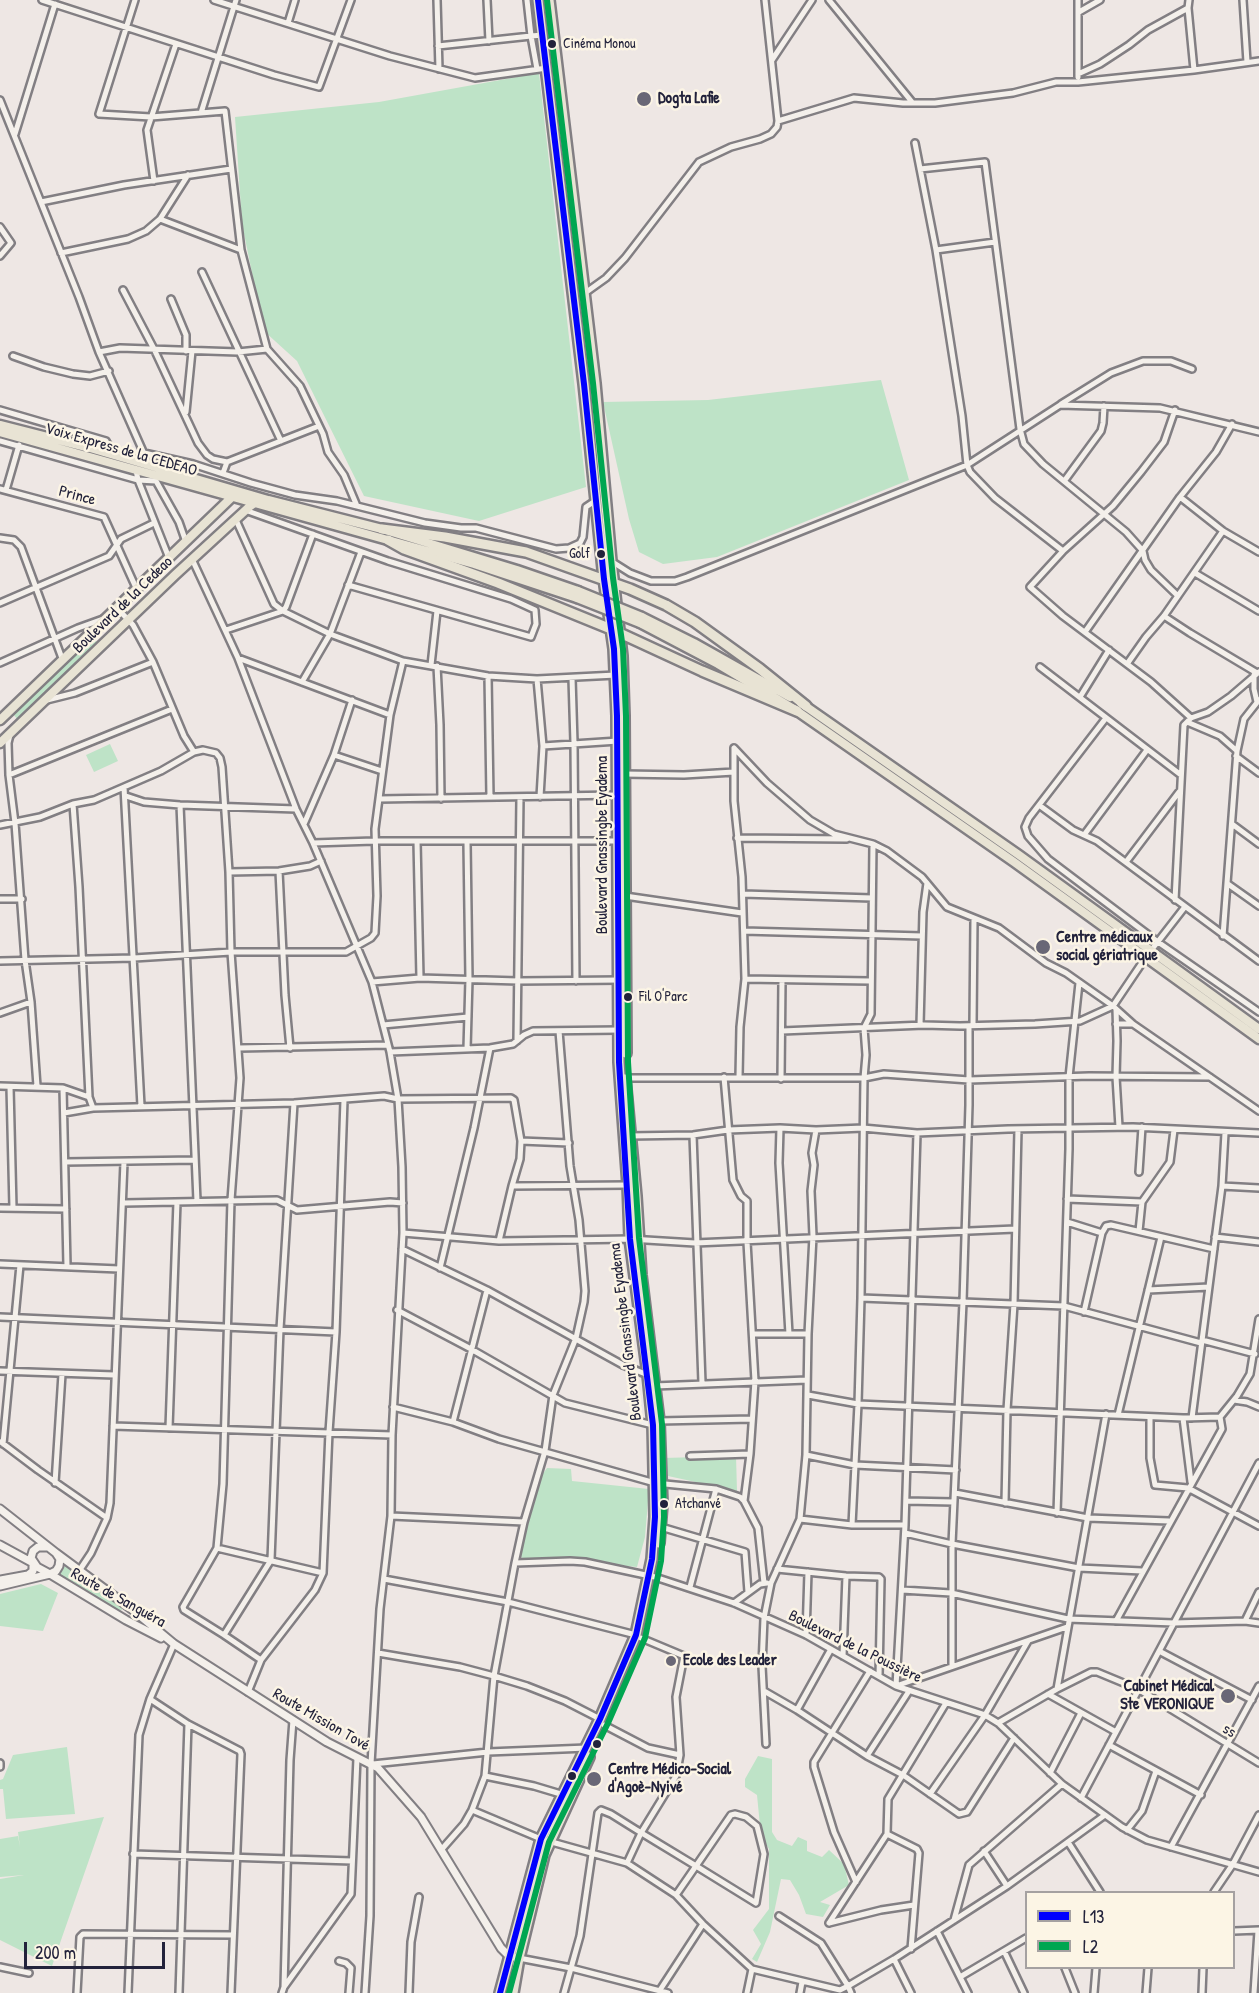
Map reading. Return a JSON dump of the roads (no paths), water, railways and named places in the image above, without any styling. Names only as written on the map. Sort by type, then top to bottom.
[{"type":"highway","points":[[538,0],[583,373],[595,501],[604,532]]},
{"type":"highway","points":[[549,0],[546,68],[584,294],[604,532]]},
{"type":"highway","points":[[382,529],[445,537],[526,552],[615,583],[666,605],[695,622],[767,675],[802,709]]},
{"type":"highway","name":"Boulevard Gnassingbe Eyadema","points":[[604,532],[607,561],[615,583],[618,741],[625,896],[619,1030],[628,1136],[628,1185],[648,1375],[652,1386]]},
{"type":"highway","points":[[388,540],[404,549],[498,583],[616,631],[694,668],[802,709]]},
{"type":"highway","points":[[580,570],[593,569],[607,561]]},
{"type":"highway","name":"Boulevard Gnassingbe Eyadema","points":[[545,1840],[602,1722],[639,1636],[661,1527],[656,1423],[642,1284],[634,1240],[628,1136],[618,841],[624,774],[622,656],[604,579],[607,561]]},
{"type":"highway","points":[[622,656],[634,645],[646,644]]},
{"type":"highway","name":"Boulevard Gnassingbe Eyadema","points":[[652,1576],[658,1483]]},
{"type":"highway","name":"Boulevard Gnassingbe Eyadema","points":[[500,1993],[514,1957],[540,1870],[545,1840],[564,1795],[602,1722]]},
{"type":"highway","name":"Boulevard Gnassingbe Eyadema","points":[[513,1993],[514,1957]]},
{"type":"main road","points":[[0,425],[149,465],[388,540],[578,595]]},
{"type":"main road","name":"Voix Express de la CEDEAO","points":[[0,432],[20,442],[233,496],[253,498]]},
{"type":"main road","name":"Boulevard de la Cedeao","points":[[2,719],[210,521],[233,496]]},
{"type":"main road","points":[[253,498],[382,529],[517,570],[641,620],[802,709],[1014,862],[1259,1029]]},
{"type":"main road","name":"Boulevard de la Cedeao","points":[[0,743],[192,558],[236,520],[253,498]]},
{"type":"main road","points":[[186,542],[192,558]]},
{"type":"main road","points":[[169,558],[175,575]]},
{"type":"main road","points":[[95,631],[105,643]]},
{"type":"main road","name":"Boulevard de la Cedeao","points":[[2,719],[14,721],[12,732]]},
{"type":"main road","points":[[0,732],[6,735],[12,732]]},
{"type":"main road","points":[[1148,954],[1259,1038]]},
{"type":"street","points":[[42,0],[274,75],[319,87],[351,0]]},
{"type":"street","points":[[135,0],[99,114],[151,117],[225,111],[241,249],[267,349],[300,386],[319,426],[328,452],[344,475],[357,506]]},
{"type":"street","points":[[214,0],[235,3],[337,39],[477,79],[546,68],[531,36],[527,0]]},
{"type":"street","points":[[288,23],[295,0]]},
{"type":"street","points":[[437,0],[439,69]]},
{"type":"street","points":[[487,0],[489,41]]},
{"type":"street","points":[[584,294],[606,278],[625,258],[699,162],[732,147],[760,139],[771,134],[777,127],[765,0]]},
{"type":"street","points":[[772,60],[812,0]]},
{"type":"street","points":[[829,0],[912,102]]},
{"type":"street","points":[[1078,0],[1078,82]]},
{"type":"street","points":[[1079,12],[1100,0]]},
{"type":"street","points":[[1189,0],[1194,70]]},
{"type":"street","points":[[1243,0],[1247,62]]},
{"type":"street","points":[[201,113],[235,3]]},
{"type":"street","points":[[15,134],[55,4]]},
{"type":"street","points":[[1078,74],[1100,64],[1148,30],[1188,8]]},
{"type":"street","points":[[438,46],[543,35]]},
{"type":"street","points":[[154,181],[147,130],[177,44]]},
{"type":"street","points":[[778,120],[854,98],[903,103],[935,103],[1013,93],[1056,82],[1078,82],[1259,61]]},
{"type":"street","points":[[0,100],[99,352],[149,465]]},
{"type":"street","points":[[915,143],[936,250],[962,416],[967,465],[970,472],[995,498],[1063,551]]},
{"type":"street","points":[[920,170],[985,162],[1020,429],[1024,444],[1031,453],[1126,532],[1143,551],[1151,570],[1178,596]]},
{"type":"street","points":[[41,202],[231,169]]},
{"type":"street","points":[[61,253],[137,236],[146,231],[160,219],[188,175]]},
{"type":"street","points":[[160,219],[241,249]]},
{"type":"street","points":[[0,227],[11,243],[0,256]]},
{"type":"street","points":[[936,250],[995,242]]},
{"type":"street","points":[[202,272],[281,441]]},
{"type":"street","points":[[123,290],[186,414],[198,443],[207,455],[226,462],[319,426]]},
{"type":"street","points":[[171,299],[186,335],[189,351],[186,414]]},
{"type":"street","points":[[99,352],[110,349],[238,352],[267,349]]},
{"type":"street","points":[[13,356],[73,375],[90,376],[109,371]]},
{"type":"street","points":[[607,561],[651,581],[675,581],[884,500],[967,465],[1020,429],[1111,373],[1143,361],[1171,361],[1192,369]]},
{"type":"street","points":[[1060,405],[1175,410],[1259,432]]},
{"type":"street","points":[[1065,480],[1101,431],[1104,423],[1104,406]]},
{"type":"street","points":[[0,410],[106,441],[114,455]]},
{"type":"street","points":[[1175,410],[1164,442],[1113,506],[1063,551],[1030,587],[1167,695],[1189,720],[1220,736],[1259,773]]},
{"type":"street","points":[[1085,632],[1180,497],[1216,452],[1232,424]]},
{"type":"street","points":[[0,441],[20,442],[138,480],[156,482],[179,522],[186,542]]},
{"type":"street","points":[[3,489],[20,442]]},
{"type":"street","points":[[144,453],[223,473],[295,495],[357,506],[425,523],[476,528],[556,549],[569,548],[580,543],[583,537],[586,507],[595,501]]},
{"type":"street","points":[[223,473],[226,462]]},
{"type":"street","points":[[136,470],[169,558]]},
{"type":"street","name":"Prince","points":[[3,489],[104,518],[137,590]]},
{"type":"street","points":[[1180,497],[1223,531],[1259,552]]},
{"type":"street","points":[[245,510],[361,552],[511,599],[535,610],[536,624],[531,637],[348,585]]},
{"type":"street","points":[[236,520],[274,604],[282,611],[330,634],[403,661],[488,676],[537,679],[616,675]]},
{"type":"street","points":[[0,603],[109,556],[117,543],[154,523]]},
{"type":"street","points":[[1127,664],[1164,616],[1223,531]]},
{"type":"street","points":[[225,630],[282,611],[289,603],[313,534]]},
{"type":"street","points":[[0,538],[14,540],[19,544],[63,661]]},
{"type":"street","points":[[302,682],[330,634],[361,552]]},
{"type":"street","points":[[192,558],[238,658],[296,809],[321,861],[372,982],[390,1052],[398,1099],[403,1233],[393,1407],[391,1516],[378,1653],[371,1764],[370,1916],[365,1993]]},
{"type":"street","points":[[1195,573],[1259,611]]},
{"type":"street","points":[[118,609],[129,620],[153,662],[172,709],[194,752]]},
{"type":"street","points":[[437,611],[434,666],[440,726],[441,799]]},
{"type":"street","points":[[1164,616],[1257,673]]},
{"type":"street","points":[[0,663],[95,621],[108,619]]},
{"type":"street","points":[[1080,697],[1109,650]]},
{"type":"street","points":[[238,658],[390,715]]},
{"type":"street","points":[[0,961],[134,958],[231,952],[346,952],[371,939],[375,933],[377,896],[374,841],[382,771],[390,715],[403,661]]},
{"type":"street","points":[[45,700],[75,693],[153,662]]},
{"type":"street","points":[[1040,667],[1181,775]]},
{"type":"street","points":[[1223,936],[1237,753],[1244,719],[1258,702],[1254,689],[1257,673]]},
{"type":"street","points":[[1174,900],[1183,731],[1189,720],[1229,698],[1257,673]]},
{"type":"street","points":[[488,676],[490,797]]},
{"type":"street","points":[[572,678],[576,981]]},
{"type":"street","points":[[537,679],[543,746],[540,797]]},
{"type":"street","points":[[304,824],[334,755],[352,700]]},
{"type":"street","points":[[9,775],[172,709]]},
{"type":"street","points":[[1106,718],[1029,818],[1025,826],[1026,831],[1048,859],[1158,942],[1259,1012]]},
{"type":"street","points":[[12,732],[8,744],[9,775],[22,899],[25,960],[31,1002],[37,1086]]},
{"type":"street","points":[[543,746],[618,741]]},
{"type":"street","points":[[739,1077],[740,1026],[745,979],[743,894],[737,838],[734,748],[767,783],[810,820],[834,834],[873,844],[894,856],[927,883],[947,907],[999,928],[1259,1111]]},
{"type":"street","points":[[0,825],[40,817],[73,804],[94,800],[162,771],[194,752],[208,750],[216,753],[220,758],[239,1048],[239,1105],[231,1200],[223,1484],[217,1548],[183,1607],[184,1610],[261,1660]]},
{"type":"street","points":[[1084,835],[1147,750]]},
{"type":"street","points":[[334,755],[382,771]]},
{"type":"street","points":[[624,774],[684,775],[734,772]]},
{"type":"street","points":[[124,787],[141,1106]]},
{"type":"street","points":[[1126,862],[1180,791]]},
{"type":"street","points":[[379,800],[621,795]]},
{"type":"street","points":[[126,796],[144,802],[180,805],[296,809]]},
{"type":"street","points":[[518,1041],[520,797]]},
{"type":"street","points":[[73,804],[89,1097],[93,1108]]},
{"type":"street","points":[[180,805],[197,1201]]},
{"type":"street","points":[[1039,805],[1067,826],[1097,841],[1184,908],[1259,961]]},
{"type":"street","points":[[1232,824],[1259,844]]},
{"type":"street","points":[[737,838],[857,840]]},
{"type":"street","points":[[417,841],[420,978]]},
{"type":"street","points":[[313,843],[618,841]]},
{"type":"street","points":[[467,843],[469,979],[467,1049]]},
{"type":"street","points":[[852,1525],[861,1298],[866,1055],[864,1028],[871,1014],[873,844]]},
{"type":"street","points":[[229,872],[279,871],[310,866],[321,861]]},
{"type":"street","points":[[279,871],[282,953],[290,1048]]},
{"type":"street","points":[[920,1026],[922,936],[927,883]]},
{"type":"street","points":[[1228,884],[1259,906]]},
{"type":"street","points":[[743,894],[872,898]]},
{"type":"street","points":[[625,896],[742,913]]},
{"type":"street","points":[[0,899],[22,899]]},
{"type":"street","points":[[782,1031],[1074,1022],[1114,1008],[1148,954],[1184,908]]},
{"type":"street","points":[[952,1666],[952,1544],[963,1302],[974,919]]},
{"type":"street","points":[[744,932],[922,936]]},
{"type":"street","points":[[372,982],[420,978],[518,981],[622,980]]},
{"type":"street","points":[[745,979],[870,981]]},
{"type":"street","points":[[781,1079],[782,980]]},
{"type":"street","points":[[1058,1513],[1069,1077],[1078,983]]},
{"type":"street","points":[[0,1013],[31,1002]]},
{"type":"street","points":[[1114,1008],[1119,1128]]},
{"type":"street","points":[[383,1025],[468,1017]]},
{"type":"street","points":[[1116,1024],[1133,1024]]},
{"type":"street","points":[[390,1052],[490,1048],[513,1044],[528,1032],[619,1030]]},
{"type":"street","points":[[442,1848],[464,1824],[485,1776],[494,1676],[515,1563],[524,1522],[545,1451],[553,1395],[576,1338],[585,1291],[559,1031]]},
{"type":"street","points":[[239,1048],[388,1044]]},
{"type":"street","points":[[440,1268],[474,1128],[490,1048]]},
{"type":"street","points":[[625,1078],[864,1078],[884,1074],[969,1080],[1210,1077]]},
{"type":"street","points":[[724,1077],[733,1180],[741,1196],[747,1201],[747,1242],[755,1381],[744,1501],[758,1528],[764,1583]]},
{"type":"street","points":[[0,1086],[63,1088],[89,1097]]},
{"type":"street","points":[[10,1086],[13,1208]]},
{"type":"street","points":[[63,1088],[67,1266]]},
{"type":"street","points":[[64,1113],[93,1108],[294,1103],[384,1096],[398,1099],[513,1099],[521,1141],[519,1159],[499,1241]]},
{"type":"street","points":[[248,1692],[261,1660],[315,1590],[323,1573],[336,1332],[344,1100]]},
{"type":"street","points":[[224,1635],[271,1560],[278,1432],[280,1329],[294,1103]]},
{"type":"street","points":[[628,1136],[693,1135],[728,1130],[780,1128],[816,1130],[863,1128],[917,1133],[1142,1128],[1259,1133]]},
{"type":"street","points":[[780,1128],[779,1163],[789,1334]]},
{"type":"street","points":[[1139,1172],[1142,1128]]},
{"type":"street","points":[[1005,1503],[1007,1410],[1014,1304],[1018,1129]]},
{"type":"street","points":[[766,1744],[762,1666],[764,1618],[771,1583],[800,1519],[806,1455],[808,1334],[813,1236],[814,1165],[812,1153],[816,1130]]},
{"type":"street","points":[[1139,1232],[1142,1202],[1170,1162],[1174,1130]]},
{"type":"street","points":[[1192,1418],[1222,1186],[1225,1132]]},
{"type":"street","points":[[917,1133],[905,1533],[896,1686],[1067,1627]]},
{"type":"street","points":[[693,1135],[695,1243],[702,1383]]},
{"type":"street","points":[[521,1141],[569,1143]]},
{"type":"street","points":[[64,1162],[195,1160]]},
{"type":"street","points":[[79,1571],[91,1553],[107,1518],[110,1503],[124,1162]]},
{"type":"street","points":[[512,1186],[628,1185]]},
{"type":"street","points":[[1222,1186],[1259,1188]]},
{"type":"street","points":[[1067,1198],[1142,1202]]},
{"type":"street","points":[[124,1203],[277,1200],[297,1210],[390,1202],[403,1203]]},
{"type":"street","points":[[169,1428],[177,1202]]},
{"type":"street","points":[[0,1208],[66,1209]]},
{"type":"street","points":[[1066,1222],[1102,1233]]},
{"type":"street","points":[[1084,1312],[1102,1233],[1106,1226],[1111,1225],[1214,1249]]},
{"type":"street","points":[[403,1233],[499,1241],[634,1240],[695,1243],[784,1240],[813,1236],[1015,1229]]},
{"type":"street","points":[[1118,1415],[1161,1237]]},
{"type":"street","points":[[1215,1237],[1259,1242]]},
{"type":"street","points":[[402,1249],[487,1290],[623,1365],[648,1375]]},
{"type":"street","points":[[0,1264],[119,1269]]},
{"type":"street","points":[[20,1265],[1,1442],[55,1483],[107,1518]]},
{"type":"street","points":[[1148,1290],[1209,1287]]},
{"type":"street","points":[[453,1422],[487,1290]]},
{"type":"street","points":[[861,1298],[1064,1306],[1139,1327],[1255,1354]]},
{"type":"street","points":[[398,1310],[573,1406],[656,1423],[752,1419]]},
{"type":"street","points":[[0,1317],[336,1332]]},
{"type":"street","points":[[808,1395],[858,1404],[1150,1417],[1220,1417],[1250,1374],[1257,1346],[1259,1319]]},
{"type":"street","points":[[753,1334],[808,1334]]},
{"type":"street","points":[[0,1371],[114,1375]]},
{"type":"street","points":[[55,1483],[62,1374]]},
{"type":"street","points":[[652,1386],[807,1380]]},
{"type":"street","points":[[1234,1400],[1259,1407]]},
{"type":"street","points":[[393,1407],[453,1422],[499,1439],[658,1483],[716,1489],[744,1501]]},
{"type":"street","points":[[998,1723],[1057,1689],[1106,1414]]},
{"type":"street","points":[[1150,1417],[1150,1458],[1154,1484],[1188,1488],[1259,1526]]},
{"type":"street","points":[[1116,1621],[1169,1521],[1222,1429],[1220,1417]]},
{"type":"street","points":[[1183,1418],[1191,1482]]},
{"type":"street","points":[[113,1426],[392,1435]]},
{"type":"street","points":[[690,1456],[750,1454]]},
{"type":"street","points":[[806,1455],[855,1465],[956,1470]]},
{"type":"street","points":[[1081,1798],[1259,1463]]},
{"type":"street","points":[[690,1587],[716,1489]]},
{"type":"street","points":[[955,1493],[1088,1518],[1169,1521]]},
{"type":"street","points":[[906,1501],[954,1502]]},
{"type":"street","points":[[0,1509],[56,1553],[60,1559],[56,1571],[50,1574],[0,1586]]},
{"type":"street","points":[[391,1516],[524,1522]]},
{"type":"street","points":[[800,1519],[852,1525],[905,1526]]},
{"type":"street","points":[[3,1547],[31,1557],[36,1549],[23,1526]]},
{"type":"street","points":[[661,1527],[745,1552],[748,1592]]},
{"type":"street","points":[[905,1533],[1079,1568],[1142,1571]]},
{"type":"street","points":[[33,1551],[41,1546],[48,1547]]},
{"type":"street","points":[[3,1547],[50,1574]]},
{"type":"street","points":[[217,1548],[323,1573]]},
{"type":"street","points":[[0,1580],[28,1575],[33,1571],[33,1551]]},
{"type":"street","name":"Route Mission Tové","points":[[56,1553],[133,1610],[174,1644],[293,1720],[371,1764],[384,1774],[410,1803],[442,1848],[496,1939],[514,1957]]},
{"type":"street","name":"Boulevard de la Poussière","points":[[515,1563],[578,1561],[652,1576],[734,1603],[806,1635],[896,1686],[985,1714],[998,1723],[1062,1784],[1127,1830],[1147,1840],[1259,1872]]},
{"type":"street","points":[[777,1569],[881,1579],[879,1676]]},
{"type":"street","points":[[806,1635],[808,1572]]},
{"type":"street","name":"Route de Sanguéra","points":[[50,1574],[126,1620],[174,1644]]},
{"type":"street","points":[[843,1656],[846,1576]]},
{"type":"street","points":[[384,1579],[508,1602],[639,1636],[684,1656],[676,1697],[680,1755],[676,1776],[641,1833],[627,1863]]},
{"type":"street","points":[[734,1603],[764,1583],[771,1583]]},
{"type":"street","points":[[902,1590],[951,1593],[1068,1619],[1259,1623]]},
{"type":"street","points":[[1245,1621],[1259,1592]]},
{"type":"street","points":[[126,1620],[133,1610]]},
{"type":"street","points":[[930,1794],[985,1714],[1028,1641]]},
{"type":"street","points":[[128,1993],[139,1738],[150,1700],[174,1644]]},
{"type":"street","points":[[797,1710],[831,1649]]},
{"type":"street","points":[[1159,1651],[1252,1700]]},
{"type":"street","points":[[378,1653],[460,1667],[527,1686],[565,1701],[648,1748],[680,1755]]},
{"type":"street","points":[[856,1882],[834,1832],[814,1762],[870,1671]]},
{"type":"street","name":"ss","points":[[1057,1689],[1091,1672],[1097,1672],[1138,1689],[1227,1746],[1259,1763]]},
{"type":"street","points":[[1171,1847],[1259,1686]]},
{"type":"street","points":[[764,1691],[867,1756],[903,1775],[959,1814],[967,1812],[1014,1738]]},
{"type":"street","points":[[867,1756],[909,1691]]},
{"type":"street","points":[[1048,1694],[1116,1732]]},
{"type":"street","points":[[150,1700],[188,1724],[240,1751],[241,1754],[231,1993]]},
{"type":"street","points":[[914,1905],[881,1910],[829,1923],[887,1834],[887,1802],[946,1703]]},
{"type":"street","points":[[1050,1773],[1081,1713]]},
{"type":"street","points":[[283,1990],[293,1720]]},
{"type":"street","points":[[179,1993],[188,1724]]},
{"type":"street","points":[[1109,1745],[1201,1795]]},
{"type":"street","points":[[371,1764],[488,1752],[587,1748]]},
{"type":"street","points":[[283,1990],[350,1897],[357,1758]]},
{"type":"street","points":[[1127,1830],[1142,1811],[1156,1771]]},
{"type":"street","points":[[485,1776],[564,1795]]},
{"type":"street","points":[[954,1920],[967,1867],[1062,1784]]},
{"type":"street","points":[[472,1810],[545,1840],[627,1863],[676,1895],[703,1924],[752,1969],[840,1990],[911,1949],[1007,1886],[1105,1815]]},
{"type":"street","points":[[564,1993],[580,1936],[591,1854],[598,1813],[601,1810],[611,1814],[641,1833],[696,1866],[756,1903],[764,1854],[757,1826],[746,1817],[731,1815],[696,1866],[676,1895]]},
{"type":"street","points":[[1215,1891],[1258,1818]]},
{"type":"street","points":[[887,1834],[919,1850],[911,1949]]},
{"type":"street","points":[[1068,1842],[1099,1891]]},
{"type":"street","points":[[984,1851],[1007,1886]]},
{"type":"street","points":[[133,1854],[352,1861]]},
{"type":"street","points":[[409,1993],[411,1942],[419,1897]]},
{"type":"street","points":[[779,1916],[821,1943],[852,1993]]},
{"type":"street","points":[[656,1991],[703,1924]]},
{"type":"street","points":[[1235,1930],[1258,1930],[1254,1993]]},
{"type":"street","points":[[937,1931],[968,1993]]},
{"type":"street","points":[[77,1993],[82,1935],[129,1933],[233,1935]]},
{"type":"street","points":[[960,1977],[1025,1939]]},
{"type":"street","points":[[1004,1951],[1024,1993]]},
{"type":"street","points":[[514,1957],[571,1968],[668,1993]]},
{"type":"street","points":[[894,1959],[911,1993]]},
{"type":"street","points":[[339,1961],[351,1968],[349,1993]]},
{"type":"street","points":[[0,1967],[29,1973]]},
{"type":"street","points":[[747,1993],[752,1969]]},
{"type":"street","points":[[1065,1969],[1076,1993]]},
{"type":"street","points":[[1094,1993],[1096,1969]]},
{"type":"street","points":[[1146,1993],[1148,1969]]},
{"type":"street","points":[[1202,1993],[1203,1969]]},
{"type":"street","points":[[800,1993],[802,1982]]},
{"type":"place","name":"Cinéma Monou","points":[[552,44]]},
{"type":"place","name":"Dogta Lafie","points":[[644,99]]},
{"type":"place","name":"Golf","points":[[601,554]]},
{"type":"place","name":"Centre médicaux social gériatrique","points":[[1043,947]]},
{"type":"place","name":"Fil O'Parc","points":[[628,997]]},
{"type":"place","name":"Atchanvé","points":[[664,1504]]},
{"type":"place","name":"Ecole des Leader","points":[[671,1661]]},
{"type":"place","name":"Cabinet Médical Ste VERONIQUE","points":[[1228,1696]]},
{"type":"place","name":"Centre Médico-Social d'Agoè-Nyivé","points":[[594,1779]]}]
